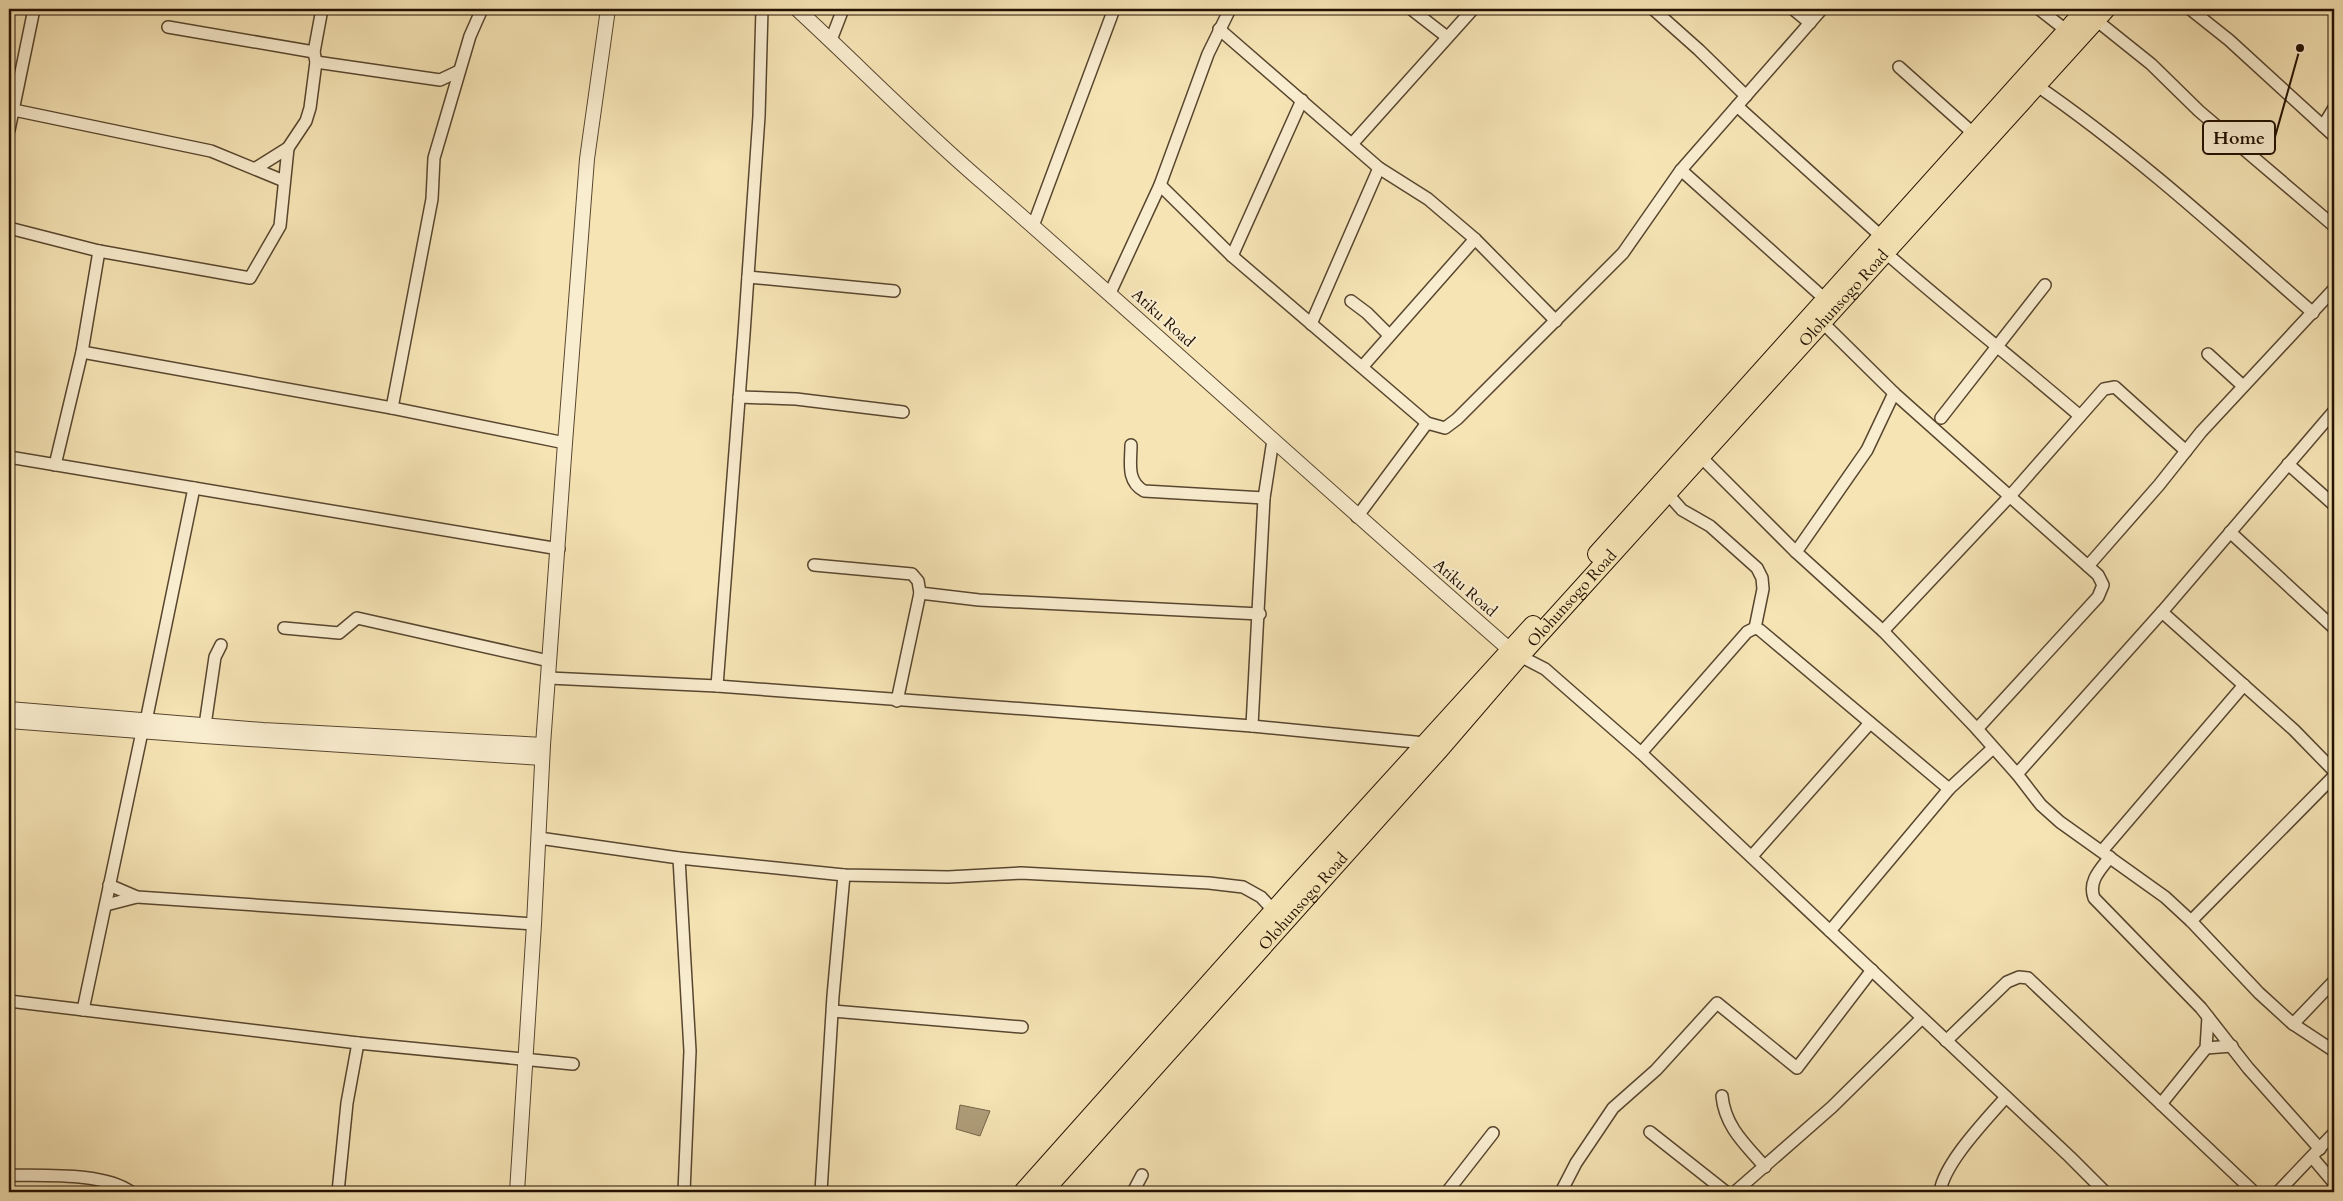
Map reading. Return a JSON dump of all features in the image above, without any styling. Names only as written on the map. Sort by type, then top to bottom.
[{"type":"main road","name":"Olohunsogo Road","points":[[1023,1192],[1425,743],[1702,458],[1823,323],[1974,134],[2067,32],[2096,13]]},
{"type":"main road","name":"Olohunsogo Road","points":[[1043,1192],[1439,750],[1514,653],[1826,300],[1884,245],[2036,85],[2096,13]]},
{"type":"street","points":[[9,130],[10,109],[34,9]]},
{"type":"street","points":[[256,168],[288,148],[306,121],[310,108],[322,9]]},
{"type":"street","points":[[392,408],[432,199],[434,158],[470,36],[482,9]]},
{"type":"street","points":[[516,1192],[549,661],[587,159],[608,9]]},
{"type":"street","points":[[717,686],[748,277],[758,116],[762,9]]},
{"type":"street","name":"Atiku Road","points":[[797,9],[992,191],[1110,293],[1357,517],[1514,653]]},
{"type":"street","points":[[831,40],[843,9]]},
{"type":"street","points":[[1033,226],[1114,9]]},
{"type":"street","points":[[1110,293],[1160,185],[1219,29],[1230,9]]},
{"type":"street","points":[[1411,9],[1447,37]]},
{"type":"street","points":[[1352,144],[1473,9]]},
{"type":"street","points":[[1653,9],[1746,96]]},
{"type":"street","points":[[1793,9],[1810,23]]},
{"type":"street","points":[[1160,185],[1232,256],[1363,366],[1427,423],[1445,428],[1457,419],[1622,253],[1682,170],[1822,9]]},
{"type":"street","points":[[2039,9],[2067,32]]},
{"type":"street","points":[[2190,9],[2229,40],[2334,136]]},
{"type":"street","points":[[2096,13],[2199,111],[2334,226]]},
{"type":"street","points":[[168,27],[440,80],[459,71]]},
{"type":"street","points":[[1219,29],[1379,168],[1428,198],[1475,239],[1556,321]]},
{"type":"street","points":[[1899,67],[1974,134]]},
{"type":"street","points":[[440,80],[452,99]]},
{"type":"street","points":[[2036,85],[2091,122],[2157,176],[2312,313]]},
{"type":"street","points":[[1232,256],[1302,100]]},
{"type":"street","points":[[1736,106],[1962,320],[1997,346],[2080,416]]},
{"type":"street","points":[[2323,126],[2334,108]]},
{"type":"street","points":[[10,109],[211,151],[284,181]]},
{"type":"street","points":[[9,228],[99,251],[250,278],[280,226],[288,148]]},
{"type":"street","points":[[1312,324],[1379,168]]},
{"type":"street","points":[[1682,170],[1826,300]]},
{"type":"street","points":[[1363,366],[1475,239]]},
{"type":"street","points":[[55,465],[82,352],[99,251]]},
{"type":"street","points":[[748,277],[894,291]]},
{"type":"street","points":[[1941,418],[2044,285]]},
{"type":"street","points":[[2088,566],[2243,386],[2334,289]]},
{"type":"street","points":[[1351,301],[1368,313],[1389,335]]},
{"type":"street","points":[[1823,323],[1894,393],[2098,575],[2103,585],[2098,597],[1977,729]]},
{"type":"street","points":[[82,352],[392,408],[565,443]]},
{"type":"street","points":[[2208,354],[2243,386]]},
{"type":"street","points":[[1883,631],[2010,496],[2104,389],[2115,387],[2186,451]]},
{"type":"street","points":[[1796,552],[1867,450],[1894,393]]},
{"type":"street","points":[[739,397],[796,399],[902,412]]},
{"type":"street","points":[[2017,774],[2162,612],[2334,410]]},
{"type":"street","points":[[1357,517],[1427,423]]},
{"type":"street","points":[[1252,726],[1260,614],[1264,498],[1272,440]]},
{"type":"street","points":[[1131,445],[1130,477],[1136,486],[1144,491],[1264,498]]},
{"type":"street","points":[[9,458],[558,549]]},
{"type":"street","points":[[1702,458],[1796,552],[1883,631],[1977,729],[2017,774],[2041,805],[2060,822],[2165,897],[2191,921],[2259,993],[2293,1024],[2334,1051]]},
{"type":"street","points":[[2288,464],[2334,505]]},
{"type":"street","points":[[83,1010],[194,488]]},
{"type":"street","points":[[1668,494],[1682,510],[1710,526],[1756,568],[1762,578],[1763,589],[1755,628]]},
{"type":"street","points":[[2230,532],[2334,628]]},
{"type":"street","points":[[814,565],[912,574],[918,581],[920,593],[897,701]]},
{"type":"street","points":[[920,593],[978,600],[1260,614]]},
{"type":"street","points":[[2162,612],[2294,730],[2334,771]]},
{"type":"street","points":[[284,628],[339,633],[358,618],[549,661]]},
{"type":"street","points":[[1641,753],[1747,632],[1755,628]]},
{"type":"street","points":[[1755,628],[1760,630],[1949,789]]},
{"type":"street","points":[[205,725],[216,657],[221,645]]},
{"type":"street","points":[[1514,653],[1545,669],[1641,753],[1752,856],[2104,1192]]},
{"type":"street","points":[[549,678],[717,686],[897,701],[1252,726],[1425,743]]},
{"type":"street","points":[[2244,684],[2106,854],[2093,879],[2092,892],[2094,898],[2208,1017],[2316,1153],[2334,1183]]},
{"type":"street","points":[[9,709],[144,726],[205,725],[543,751]]},
{"type":"street","points":[[9,721],[144,726],[543,751]]},
{"type":"street","points":[[1752,856],[1870,723]]},
{"type":"street","points":[[1830,931],[1949,789],[1993,748]]},
{"type":"street","points":[[2191,921],[2334,776]]},
{"type":"street","points":[[539,838],[679,858],[844,875],[948,877],[1021,873],[1243,886],[1261,897],[1274,911]]},
{"type":"street","points":[[679,858],[690,1051],[684,1192]]},
{"type":"street","points":[[821,1192],[844,875]]},
{"type":"street","points":[[109,886],[136,897],[534,924]]},
{"type":"street","points":[[106,905],[136,897]]},
{"type":"street","points":[[1561,1192],[1576,1163],[1613,1108],[1656,1070],[1717,1003],[1796,1068],[1872,970]]},
{"type":"street","points":[[1946,1041],[2006,982],[2018,976],[2028,978],[2254,1192]]},
{"type":"street","points":[[2293,1024],[2334,981]]},
{"type":"street","points":[[9,1001],[358,1043],[573,1064]]},
{"type":"street","points":[[833,1011],[1022,1027]]},
{"type":"street","points":[[2162,1104],[2206,1048],[2208,1017]]},
{"type":"street","points":[[1735,1192],[1832,1107],[1922,1018]]},
{"type":"street","points":[[338,1192],[347,1103],[358,1043]]},
{"type":"street","points":[[2206,1048],[2232,1046]]},
{"type":"street","points":[[1722,1096],[1726,1118],[1734,1132],[1765,1167]]},
{"type":"street","points":[[1940,1192],[1942,1181],[1966,1144],[2006,1097]]},
{"type":"street","points":[[1650,1132],[1726,1192]]},
{"type":"street","points":[[1446,1192],[1493,1133]]},
{"type":"street","points":[[2278,1192],[2334,1134]]},
{"type":"street","points":[[9,1175],[97,1180],[120,1184],[131,1192]]},
{"type":"street","points":[[1133,1192],[1142,1175]]},
{"type":"shaded area","points":[[960,1105],[990,1111],[980,1136],[956,1129]]},
{"type":"place","name":"Home","points":[[2300,48]]}]
